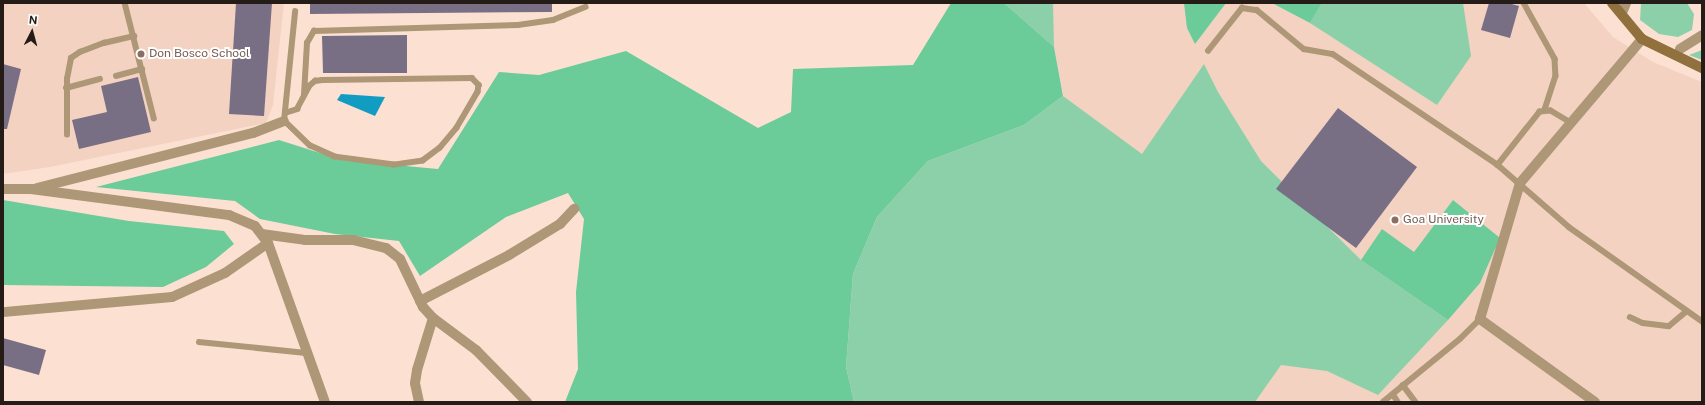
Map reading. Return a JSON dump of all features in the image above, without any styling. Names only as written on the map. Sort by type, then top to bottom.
[{"type":"main road","points":[[1612,3],[1642,38],[1659,48],[1702,68]]},
{"type":"main road","points":[[1659,48],[1680,49]]},
{"type":"street","points":[[1622,13],[1626,3]]},
{"type":"street","points":[[1680,49],[1702,35]]},
{"type":"street","points":[[1595,402],[1480,319],[1520,183],[1569,122],[1642,38]]},
{"type":"street","points":[[31,189],[253,133],[284,117]]},
{"type":"street","points":[[3,189],[31,189],[229,216],[255,226],[268,242],[325,402]]},
{"type":"street","points":[[420,301],[509,255],[560,224],[574,209]]},
{"type":"street","points":[[262,234],[305,240],[353,240],[386,248],[400,259],[420,301],[433,318],[476,350],[527,402]]},
{"type":"street","points":[[3,312],[172,297],[225,273],[268,242]]},
{"type":"street","points":[[419,402],[415,383],[417,370],[433,318]]},
{"type":"lane","points":[[125,3],[154,118]]},
{"type":"lane","points":[[1498,166],[1545,110],[1556,76],[1556,60],[1524,3]]},
{"type":"lane","points":[[304,97],[307,43],[314,31],[518,25],[554,20],[586,7]]},
{"type":"lane","points":[[1208,51],[1242,8],[1257,10],[1304,49],[1325,50],[1333,54],[1498,166],[1520,183],[1568,227],[1702,321]]},
{"type":"lane","points":[[284,117],[297,109],[314,81],[472,78],[479,85],[478,92],[457,128],[440,148],[423,161],[394,165],[335,157],[310,146],[284,117],[295,12]]},
{"type":"lane","points":[[68,135],[66,88],[71,58],[104,43],[134,36]]},
{"type":"lane","points":[[116,76],[142,69]]},
{"type":"lane","points":[[66,88],[100,79]]},
{"type":"lane","points":[[1545,110],[1569,122]]},
{"type":"lane","points":[[1630,317],[1643,323],[1670,326],[1687,311]]},
{"type":"lane","points":[[1383,402],[1460,339],[1480,319]]},
{"type":"lane","points":[[199,342],[308,353]]},
{"type":"lane","points":[[1403,385],[1416,402]]},
{"type":"lane","points":[[1393,394],[1398,402]]},
{"type":"shaded area","name":"Don Bosco School","points":[[3,3],[284,3],[273,105],[266,123],[50,167],[3,174]]},
{"type":"shaded area","name":"Goa University","points":[[1004,3],[1584,3],[1613,37],[1653,62],[1702,82],[1702,402],[1107,402],[1111,343],[1054,47]]},
{"type":"green space","points":[[951,3],[1004,3],[1054,47],[1063,96],[1024,125],[928,161],[877,217],[853,274],[846,367],[854,402],[565,402],[578,369],[576,292],[584,219],[568,193],[506,217],[420,276],[399,241],[335,234],[260,219],[235,201],[96,187],[279,140],[342,160],[438,169],[499,72],[539,75],[626,51],[758,128],[791,112],[793,69],[913,65]]},
{"type":"green space","points":[[1004,3],[1053,3],[1054,47]]},
{"type":"green space","points":[[1184,3],[1226,3],[1195,44],[1187,28]]},
{"type":"green space","points":[[1272,3],[1322,3],[1310,23]]},
{"type":"green space","points":[[1322,3],[1463,3],[1471,56],[1437,105],[1310,23]]},
{"type":"green space","points":[[1641,3],[1687,3],[1694,14],[1692,30],[1678,37],[1659,34],[1640,20]]},
{"type":"green space","points":[[1702,50],[1702,60],[1689,55]]},
{"type":"green space","points":[[1204,64],[1218,92],[1261,161],[1361,260],[1448,320],[1378,395],[1327,371],[1281,365],[1255,402],[854,402],[846,367],[853,274],[877,217],[928,161],[1024,125],[1063,96],[1142,154]]},
{"type":"green space","points":[[3,200],[129,221],[224,231],[234,244],[206,267],[163,287],[3,285]]},
{"type":"green space","points":[[1453,200],[1500,238],[1480,283],[1448,320],[1361,260],[1382,229],[1414,252]]},
{"type":"water","points":[[341,94],[385,97],[375,116],[337,100]]},
{"type":"building","points":[[236,3],[272,3],[264,116],[229,114]]},
{"type":"building","points":[[310,3],[552,3],[552,12],[310,14]]},
{"type":"building","points":[[1489,3],[1508,3],[1519,6],[1510,38],[1481,30]]},
{"type":"building","points":[[407,35],[407,73],[323,73],[322,36]]},
{"type":"building","points":[[3,64],[21,69],[7,129],[3,129]]},
{"type":"building","points":[[138,77],[151,132],[79,149],[72,120],[107,112],[101,86]]},
{"type":"building","points":[[1338,108],[1417,167],[1356,248],[1276,189]]},
{"type":"building","points":[[3,338],[46,350],[39,375],[3,365]]},
{"type":"place","name":"Don Bosco School","points":[[141,54]]},
{"type":"place","name":"Goa University","points":[[1395,220]]}]
